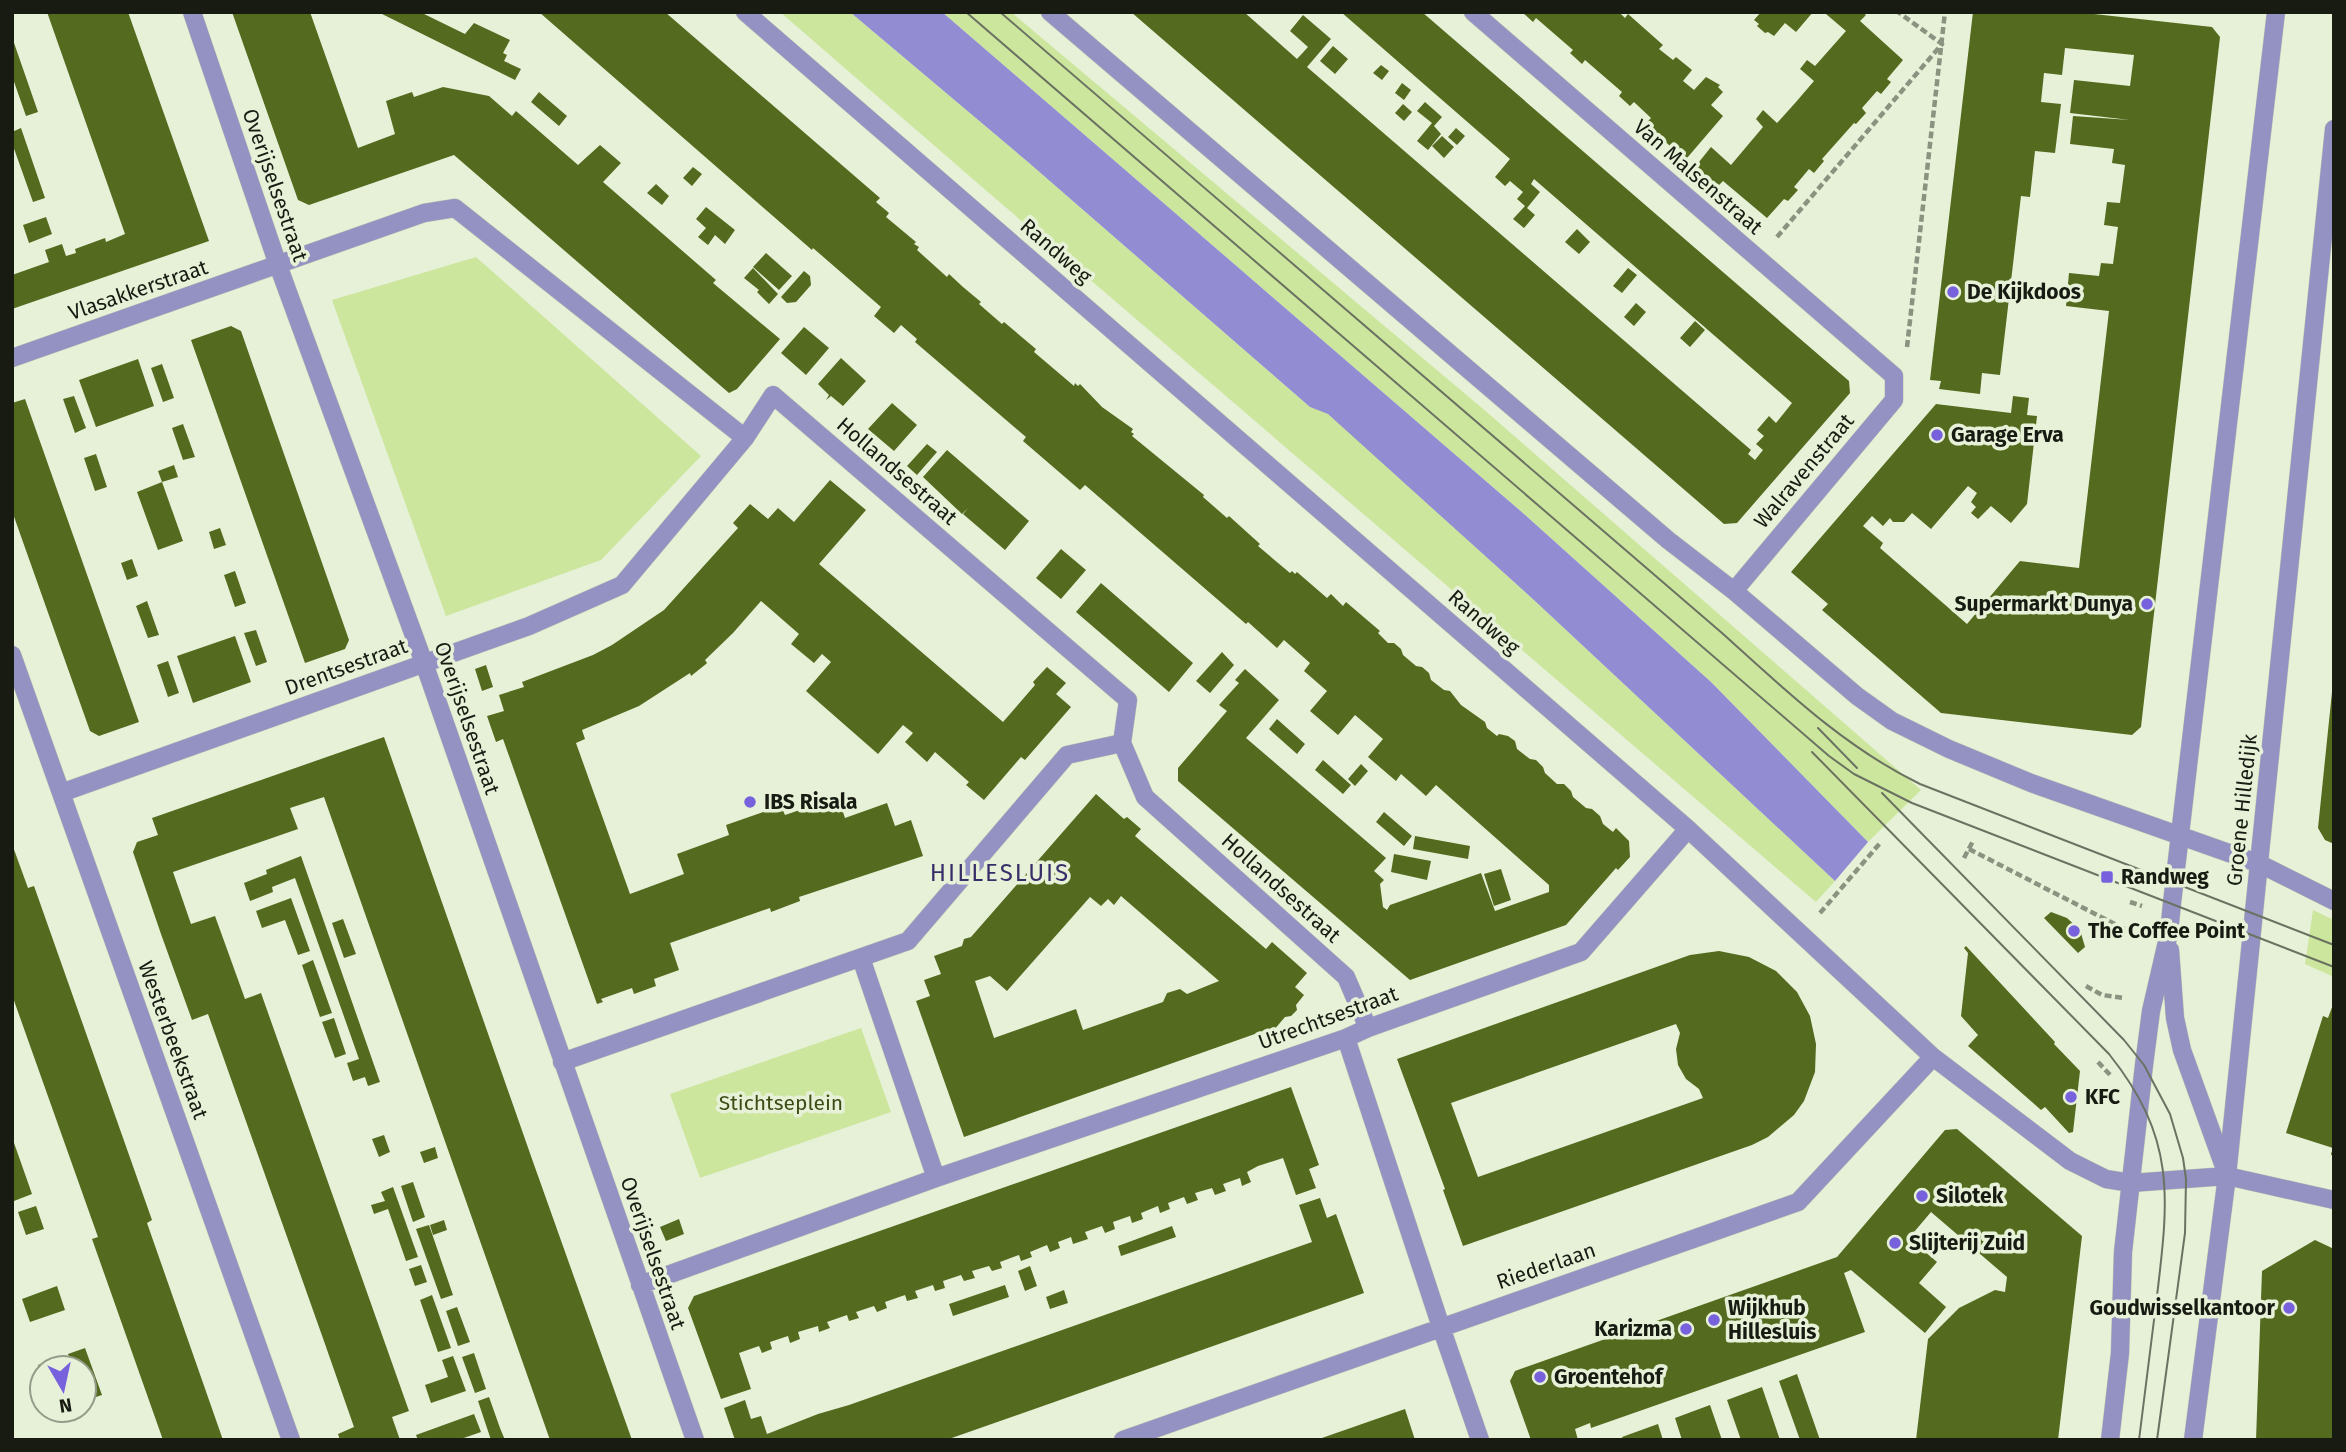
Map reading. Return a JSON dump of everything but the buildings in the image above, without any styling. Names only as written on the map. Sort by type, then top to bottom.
[{"type":"street","name":"Overijselsestraat","points":[[192,12],[278,265],[424,663],[695,1440]]},
{"type":"street","name":"Randweg","points":[[745,12],[1688,829],[1933,1057],[2070,1160],[2106,1179],[2131,1183],[2227,1176],[2334,1200]]},
{"type":"street","points":[[1050,12],[1668,540],[1734,590],[1857,696],[1892,721],[1949,750],[2031,783],[2260,864],[2334,901]]},
{"type":"street","name":"Van Malsenstraat","points":[[1473,12],[1894,376]]},
{"type":"street","points":[[2110,1440],[2120,1353],[2123,1252],[2151,1010],[2169,933],[2276,12]]},
{"type":"street","name":"Groene Hilledijk","points":[[2193,1440],[2227,1176],[2330,199],[2334,129]]},
{"type":"street","points":[[278,265],[424,213],[456,208],[745,438]]},
{"type":"street","name":"Vlasakkerstraat","points":[[12,358],[278,265]]},
{"type":"street","name":"Walravenstraat","points":[[1734,590],[1894,400],[1894,376]]},
{"type":"street","name":"Hollandsestraat","points":[[745,438],[773,395],[1128,700],[1122,743],[1145,797],[1346,977],[1368,1028]]},
{"type":"street","name":"Drentsestraat","points":[[61,793],[529,626],[622,585],[745,438]]},
{"type":"street","name":"Westerbeekstraat","points":[[12,655],[291,1440]]},
{"type":"street","points":[[562,1062],[908,941],[1067,755],[1122,743]]},
{"type":"street","name":"Utrechtsestraat","points":[[936,1178],[1346,1038],[1581,952],[1688,829]]},
{"type":"street","points":[[2169,933],[2175,1018],[2182,1050],[2227,1176]]},
{"type":"street","points":[[640,1285],[936,1178],[861,958]]},
{"type":"street","points":[[1346,1038],[1480,1440]]},
{"type":"street","name":"Riederlaan","points":[[1123,1440],[1798,1202],[1933,1057]]},
{"type":"path","points":[[1898,12],[1942,44]]},
{"type":"path","points":[[1894,376],[1907,354],[1945,12]]},
{"type":"path","points":[[1758,259],[1942,44]]},
{"type":"path","points":[[1964,858],[1973,841]]},
{"type":"path","points":[[1802,935],[1881,842]]},
{"type":"path","points":[[1969,849],[2138,936]]},
{"type":"path","points":[[2130,902],[2142,906]]},
{"type":"path","points":[[2086,986],[2102,995],[2130,999]]},
{"type":"path","points":[[2098,1062],[2118,1084]]},
{"type":"green space","points":[[780,12],[850,12],[1028,162],[1310,407],[1328,413],[1535,601],[1835,881],[1816,902]]},
{"type":"green space","points":[[942,12],[1011,12],[1482,408],[1921,790],[1868,842],[1711,682],[1524,514]]},
{"type":"green space","points":[[476,257],[701,456],[601,560],[446,616],[332,300]]},
{"type":"green space","points":[[2313,910],[2334,920],[2334,977],[2305,964]]},
{"type":"green space","name":"Stichtseplein","points":[[861,1028],[891,1112],[700,1178],[670,1094]]},
{"type":"shaded area","points":[[850,12],[942,12],[1524,514],[1711,682],[1868,842],[1835,881],[1535,601],[1328,414],[1310,407],[1028,162]]},
{"type":"tram line","points":[[966,12],[1829,756],[1854,774],[1912,803],[2334,967]]},
{"type":"tram line","points":[[1000,12],[1840,735],[1920,784],[2334,945]]},
{"type":"tram line","points":[[1818,728],[1857,768]]},
{"type":"tram line","points":[[1812,752],[2109,1054],[2131,1084],[2146,1113],[2157,1141],[2165,1198],[2161,1260],[2139,1440]]},
{"type":"tram line","points":[[1882,793],[2124,1040],[2144,1065],[2170,1114],[2183,1158],[2186,1179],[2185,1233],[2157,1440]]},
{"type":"place","name":"De Kijkdoos","points":[[1953,292]]},
{"type":"place","name":"Garage Erva","points":[[1937,435]]},
{"type":"place","name":"Supermarkt Dunya","points":[[2147,604]]},
{"type":"place","name":"IBS Risala","points":[[750,802]]},
{"type":"place","name":"Randweg","points":[[2107,877]]},
{"type":"place","name":"The Coffee Point","points":[[2074,931]]},
{"type":"place","name":"KFC","points":[[2071,1097]]},
{"type":"place","name":"Silotek","points":[[1922,1196]]},
{"type":"place","name":"Slijterij Zuid","points":[[1895,1243]]},
{"type":"place","name":"Goudwisselkantoor","points":[[2289,1308]]},
{"type":"place","name":"Wijkhub Hillesluis","points":[[1714,1320]]},
{"type":"place","name":"Karizma","points":[[1686,1329]]},
{"type":"place","name":"Groentehof","points":[[1540,1377]]},
{"type":"district","name":"HILLESLUIS","points":[[1000,873]]}]
